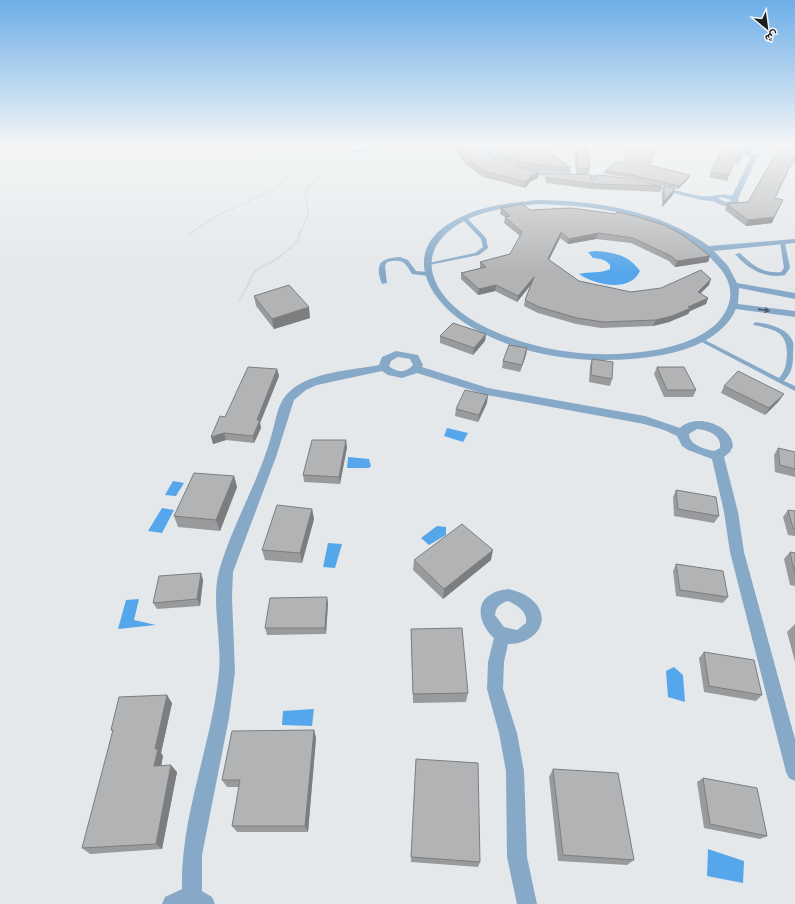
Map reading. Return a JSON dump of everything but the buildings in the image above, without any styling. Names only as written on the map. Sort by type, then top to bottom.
[{"type":"street","points":[[659,188],[701,198],[714,199],[714,197],[721,195],[734,199],[739,188]]},
{"type":"street","points":[[536,202],[590,204],[642,216],[667,225],[689,236],[708,249],[721,261],[736,285],[733,306],[725,321],[699,339],[685,346],[654,354],[619,357],[582,356],[545,350],[505,338],[481,328],[457,313],[440,297],[430,280],[426,264],[429,250],[438,237],[451,225],[464,218],[489,209],[536,202]]},
{"type":"street","points":[[708,249],[795,242]]},
{"type":"street","points":[[736,285],[795,296]]},
{"type":"street","points":[[733,306],[795,314]]},
{"type":"street","points":[[384,367],[386,359],[390,356],[403,354],[414,357],[418,365],[416,369]]},
{"type":"street","points":[[384,367],[392,374],[406,374],[416,369],[487,391],[645,420],[668,427],[682,434],[684,441],[698,452],[717,455],[723,453],[727,448],[728,443],[725,437],[720,432],[708,426],[689,426],[682,434]]},
{"type":"street","points":[[172,904],[179,900],[198,901],[192,856],[222,707],[227,671],[227,623],[223,592],[226,572],[275,441],[288,401],[305,386],[324,379],[384,367]]},
{"type":"street","points":[[717,455],[731,512],[738,552],[795,772]]},
{"type":"street","points":[[503,635],[496,662],[495,688],[508,733],[515,771],[517,857],[527,904]]},
{"type":"lane","points":[[426,264],[477,254],[486,247],[484,239],[464,218]]},
{"type":"lane","points":[[738,254],[753,269],[762,273],[774,275],[783,274],[787,268],[782,243]]},
{"type":"lane","points":[[384,283],[382,266],[385,261],[404,260],[409,262],[414,273],[428,274]]},
{"type":"lane","points":[[756,324],[773,327],[783,333],[790,343],[791,366],[788,374],[780,381]]},
{"type":"lane","points":[[699,339],[795,389]]},
{"type":"path","points":[[189,234],[215,217],[276,188]]},
{"type":"path","points":[[240,300],[255,271],[280,257],[298,241],[298,234],[306,226],[310,206],[305,198],[308,188]]},
{"type":"water","points":[[595,251],[620,255],[631,261],[640,271],[635,278],[621,285],[603,284],[586,278],[579,274],[610,269],[610,265],[605,260],[593,258],[588,252]]},
{"type":"water","points":[[447,428],[468,433],[463,442],[444,436]]},
{"type":"water","points":[[348,457],[369,459],[371,466],[369,468],[347,468]]},
{"type":"water","points":[[173,481],[184,483],[176,496],[165,495]]},
{"type":"water","points":[[162,508],[174,510],[162,533],[148,531]]},
{"type":"water","points":[[437,526],[446,527],[446,535],[429,545],[421,538]]},
{"type":"water","points":[[328,543],[342,544],[335,568],[323,567]]},
{"type":"water","points":[[139,599],[134,620],[156,625],[118,629],[126,600]]},
{"type":"water","points":[[674,667],[683,675],[685,702],[668,697],[666,671]]},
{"type":"water","points":[[314,709],[312,726],[282,725],[283,711]]},
{"type":"water","points":[[708,849],[744,861],[743,883],[707,876]]}]
